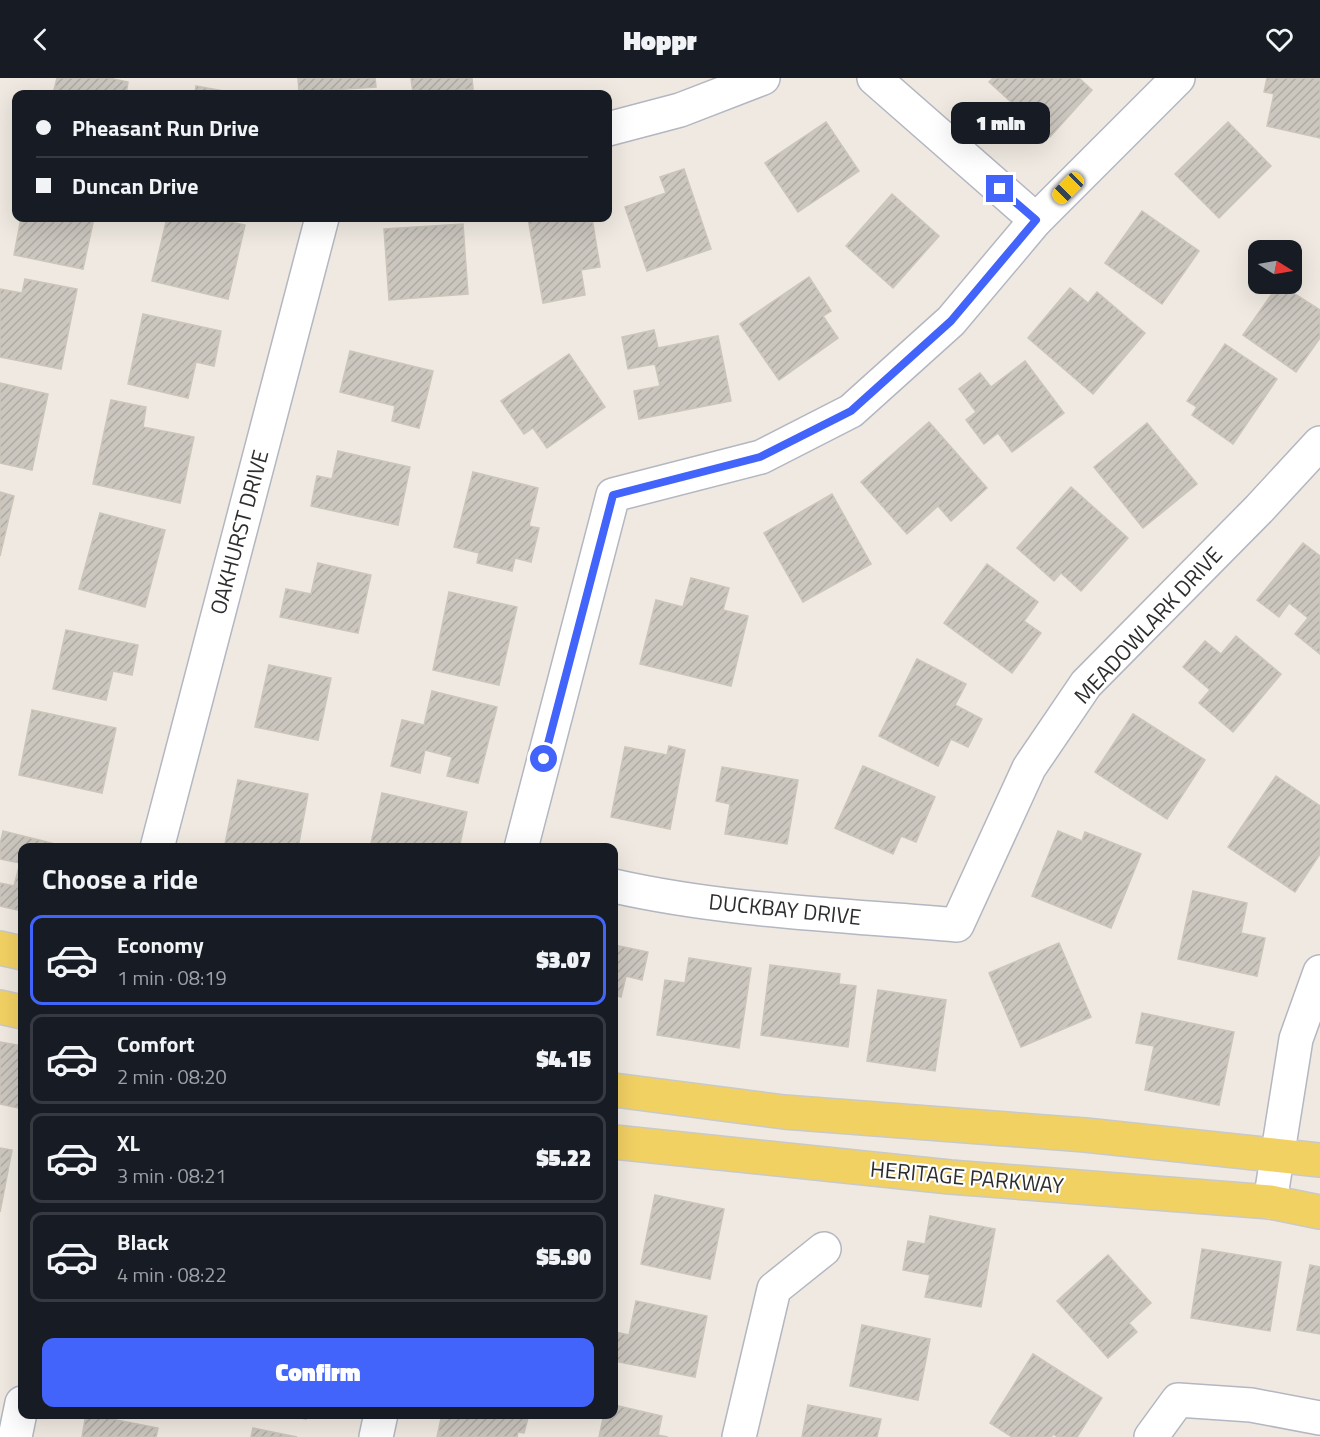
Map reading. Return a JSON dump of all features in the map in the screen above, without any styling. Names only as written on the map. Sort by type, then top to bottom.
[{"type":"main road","points":[[0,948],[18,952]]},
{"type":"main road","points":[[0,1007],[18,1011]]},
{"type":"main road","points":[[618,1091],[784,1112],[1085,1135],[1320,1160]]},
{"type":"main road","name":"HERITAGE PARKWAY","points":[[618,1142],[950,1177],[1270,1202],[1320,1212]]},
{"type":"street","points":[[612,128],[680,110],[763,78]]},
{"type":"street","points":[[874,78],[1036,220]]},
{"type":"street","points":[[522,843],[613,495],[760,457],[851,411],[951,321],[1036,220],[1178,78]]},
{"type":"street","name":"OAKHURST DRIVE","points":[[158,843],[321,222]]},
{"type":"street","name":"MEADOWLARK DRIVE","points":[[957,924],[1029,768],[1086,684],[1259,509],[1320,443]]},
{"type":"street","name":"DUCKBAY DRIVE","points":[[618,887],[743,906],[957,924]]},
{"type":"street","points":[[1270,1202],[1296,1039],[1320,972]]},
{"type":"street","points":[[739,1437],[774,1289],[824,1249]]},
{"type":"street","points":[[1151,1437],[1178,1400],[1251,1405],[1320,1418]]},
{"type":"street","points":[[15,1437],[19,1419]]},
{"type":"street","points":[[376,1437],[380,1419]]},
{"type":"building","points":[[57,78],[109,78],[128,82],[127,90],[54,90]]},
{"type":"building","points":[[298,78],[375,78],[376,87],[330,90],[299,90]]},
{"type":"building","points":[[411,78],[472,78],[473,89],[412,90]]},
{"type":"building","points":[[993,78],[1079,78],[1092,90],[1050,137],[989,82]]},
{"type":"building","points":[[1267,78],[1320,78],[1320,138],[1267,126],[1274,94],[1264,92]]},
{"type":"building","points":[[196,86],[218,90],[196,90]]},
{"type":"building","points":[[826,122],[859,171],[798,212],[765,163]]},
{"type":"building","points":[[1228,122],[1271,166],[1219,218],[1175,174]]},
{"type":"building","points":[[684,169],[711,249],[647,271],[625,207],[666,193],[660,177]]},
{"type":"building","points":[[892,194],[939,236],[893,288],[846,246]]},
{"type":"building","points":[[1142,211],[1199,251],[1162,304],[1105,263]]},
{"type":"building","points":[[20,222],[93,222],[83,269],[14,255]]},
{"type":"building","points":[[166,222],[231,222],[245,225],[228,299],[152,281]]},
{"type":"building","points":[[529,222],[593,222],[600,267],[581,270],[585,295],[543,303]]},
{"type":"building","points":[[463,224],[468,294],[389,300],[384,229]]},
{"type":"building","points":[[809,277],[831,311],[823,316],[838,338],[779,380],[740,324]]},
{"type":"building","points":[[25,279],[77,289],[61,369],[0,357],[0,289],[22,293]]},
{"type":"building","points":[[1070,288],[1088,303],[1097,292],[1145,333],[1093,394],[1028,338]]},
{"type":"building","points":[[1272,294],[1295,294],[1320,310],[1320,338],[1296,372],[1243,335]]},
{"type":"building","points":[[143,314],[221,331],[214,366],[196,362],[188,398],[128,384]]},
{"type":"building","points":[[654,330],[658,348],[718,336],[731,401],[639,419],[634,391],[660,386],[655,364],[628,369],[622,337]]},
{"type":"building","points":[[1225,344],[1277,379],[1233,444],[1192,415],[1197,407],[1187,401]]},
{"type":"building","points":[[350,351],[433,371],[419,428],[392,421],[395,406],[340,392]]},
{"type":"building","points":[[569,354],[605,407],[547,448],[533,428],[524,434],[501,401]]},
{"type":"building","points":[[1025,361],[1064,413],[1012,452],[998,433],[984,444],[966,420],[976,412],[959,389],[980,373],[991,387]]},
{"type":"building","points":[[0,383],[48,394],[32,470],[0,463]]},
{"type":"building","points":[[111,400],[146,407],[143,427],[194,437],[180,503],[93,484]]},
{"type":"building","points":[[929,422],[987,488],[951,521],[938,506],[907,534],[861,482]]},
{"type":"building","points":[[1147,423],[1197,484],[1143,528],[1094,467]]},
{"type":"building","points":[[338,451],[410,467],[398,525],[311,506],[317,476],[332,479]]},
{"type":"building","points":[[473,472],[538,488],[529,526],[539,528],[531,562],[515,558],[512,571],[477,563],[479,553],[454,547]]},
{"type":"building","points":[[1071,487],[1128,538],[1081,591],[1061,573],[1054,581],[1017,548]]},
{"type":"building","points":[[0,492],[14,496],[0,556]]},
{"type":"building","points":[[832,494],[871,564],[803,602],[764,533]]},
{"type":"building","points":[[100,513],[165,530],[145,607],[79,589]]},
{"type":"building","points":[[1303,543],[1320,556],[1320,654],[1295,634],[1308,618],[1289,603],[1279,617],[1257,600]]},
{"type":"building","points":[[318,563],[371,575],[358,633],[280,617],[286,589],[311,594]]},
{"type":"building","points":[[987,564],[1038,602],[1024,621],[1041,633],[1012,673],[944,623]]},
{"type":"building","points":[[691,578],[729,588],[723,610],[748,616],[731,686],[640,664],[656,600],[683,607]]},
{"type":"building","points":[[449,592],[517,607],[499,685],[433,670]]},
{"type":"building","points":[[66,630],[138,645],[132,675],[113,671],[106,700],[53,689]]},
{"type":"building","points":[[1236,636],[1281,674],[1233,732],[1199,703],[1210,690],[1183,667],[1205,641],[1221,654]]},
{"type":"building","points":[[917,659],[966,684],[955,705],[982,719],[968,747],[951,739],[938,766],[879,736]]},
{"type":"building","points":[[269,665],[331,678],[318,740],[255,727]]},
{"type":"building","points":[[432,691],[497,707],[478,783],[447,776],[452,757],[425,750],[420,773],[391,766],[402,720],[424,725]]},
{"type":"building","points":[[32,710],[116,728],[102,793],[19,775]]},
{"type":"building","points":[[1133,714],[1205,760],[1167,819],[1095,772]]},
{"type":"building","points":[[669,746],[685,750],[670,829],[611,817],[625,747],[667,755]]},
{"type":"building","points":[[863,766],[935,797],[916,842],[901,836],[893,854],[835,828]]},
{"type":"building","points":[[722,767],[798,780],[787,844],[725,834],[730,804],[716,801]]},
{"type":"building","points":[[1276,776],[1320,806],[1320,854],[1295,892],[1228,847]]},
{"type":"building","points":[[238,780],[308,794],[299,843],[225,843]]},
{"type":"building","points":[[382,793],[467,812],[460,843],[371,843]]},
{"type":"building","points":[[3,831],[51,843],[18,843],[18,863],[0,859]]},
{"type":"building","points":[[1058,831],[1082,841],[1085,832],[1141,854],[1111,928],[1032,896]]},
{"type":"building","points":[[18,871],[18,910],[0,906],[0,883],[14,886]]},
{"type":"building","points":[[1193,891],[1247,903],[1241,933],[1265,938],[1257,976],[1178,959]]},
{"type":"building","points":[[1059,943],[1091,1017],[1021,1047],[989,973]]},
{"type":"building","points":[[618,946],[648,952],[642,980],[626,976],[621,997],[618,996]]},
{"type":"building","points":[[689,958],[751,968],[739,1048],[657,1035],[665,980],[685,983]]},
{"type":"building","points":[[770,965],[840,974],[839,984],[856,986],[848,1047],[761,1035]]},
{"type":"building","points":[[878,990],[946,1000],[935,1071],[867,1061]]},
{"type":"building","points":[[1142,1013],[1234,1032],[1219,1105],[1145,1090],[1154,1046],[1136,1043]]},
{"type":"building","points":[[0,1042],[18,1045],[18,1108],[0,1104]]},
{"type":"building","points":[[0,1148],[12,1150],[0,1212]]},
{"type":"building","points":[[655,1195],[724,1209],[710,1279],[641,1264]]},
{"type":"building","points":[[930,1216],[995,1229],[981,1307],[925,1297],[930,1275],[903,1270],[908,1241],[925,1244]]},
{"type":"building","points":[[1202,1249],[1281,1262],[1270,1331],[1191,1318]]},
{"type":"building","points":[[1108,1255],[1151,1303],[1129,1323],[1137,1332],[1108,1358],[1057,1301]]},
{"type":"building","points":[[1310,1265],[1320,1267],[1320,1334],[1297,1330]]},
{"type":"building","points":[[636,1301],[707,1316],[695,1377],[618,1362],[618,1333],[629,1335]]},
{"type":"building","points":[[862,1325],[930,1339],[918,1400],[850,1386]]},
{"type":"building","points":[[1033,1354],[1102,1398],[1077,1437],[1058,1437],[1053,1434],[1051,1437],[1012,1437],[990,1423]]},
{"type":"building","points":[[808,1405],[881,1419],[877,1437],[802,1437]]},
{"type":"building","points":[[618,1406],[662,1416],[658,1435],[668,1437],[599,1437],[603,1419],[618,1419]]},
{"type":"building","points":[[85,1419],[112,1419],[158,1428],[156,1437],[82,1437]]},
{"type":"building","points":[[441,1419],[528,1419],[524,1433],[518,1432],[517,1437],[437,1437]]},
{"type":"building","points":[[253,1428],[297,1437],[251,1437]]},
{"type":"route","points":[[544,759],[613,495],[760,457],[851,411],[951,321],[1036,220],[1000,189]]}]
